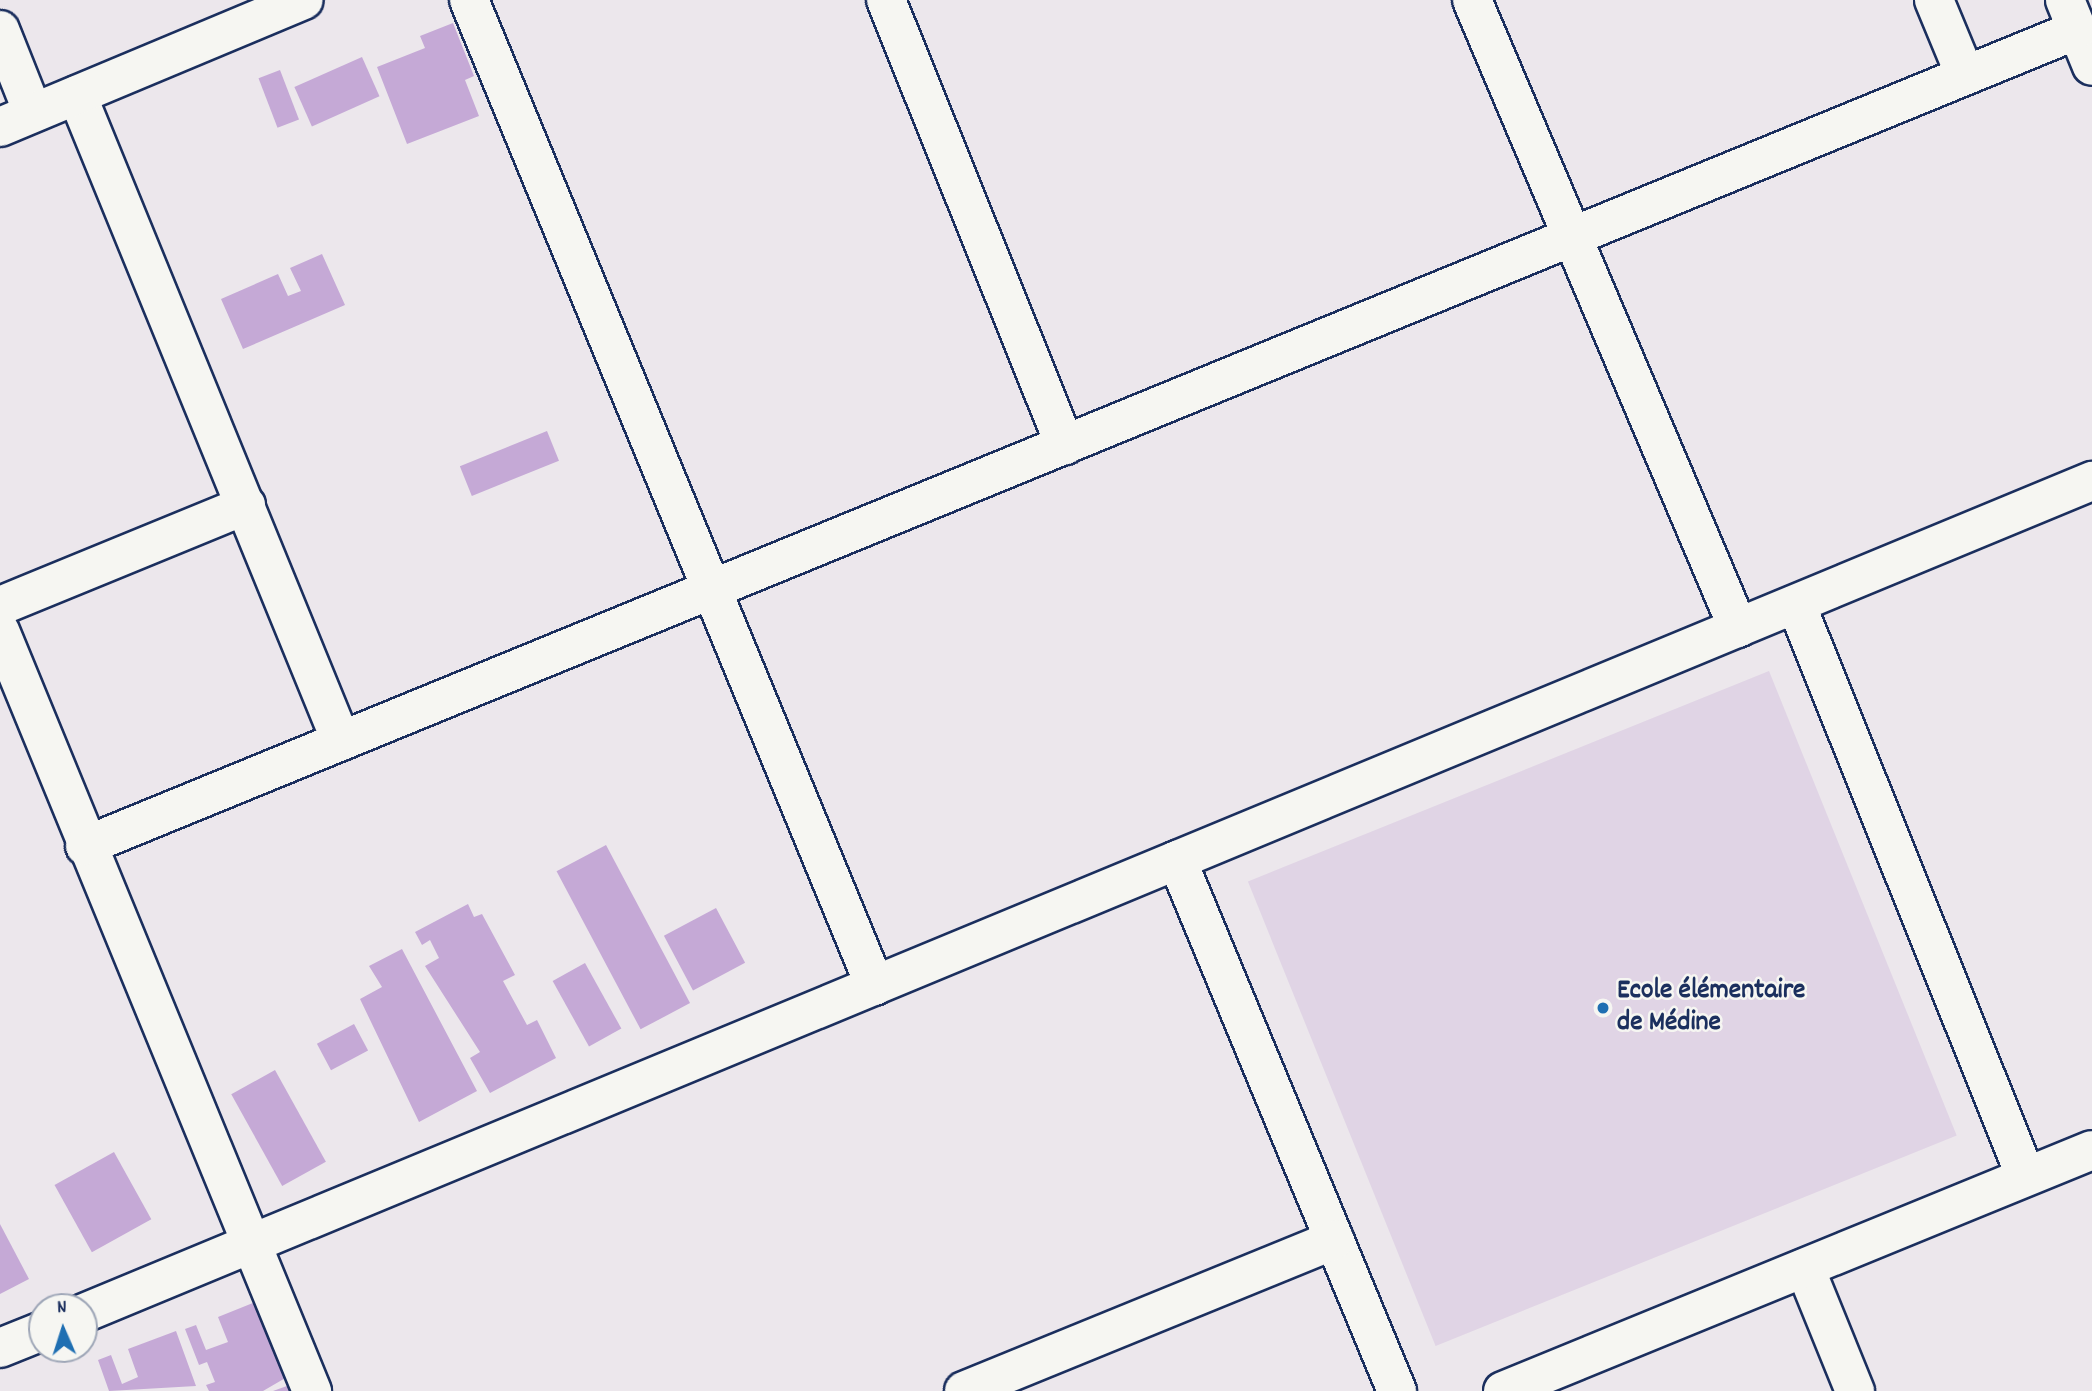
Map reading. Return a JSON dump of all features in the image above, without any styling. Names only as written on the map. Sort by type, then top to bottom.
[{"type":"street","points":[[0,30],[16,120],[304,0]]},
{"type":"street","points":[[469,0],[709,590],[875,986]]},
{"type":"street","points":[[886,0],[1065,445]]},
{"type":"street","points":[[1472,0],[1738,628]]},
{"type":"street","points":[[1934,0],[1965,75]]},
{"type":"street","points":[[85,846],[1965,75],[2071,15],[2092,66]]},
{"type":"street","points":[[77,95],[341,741]]},
{"type":"street","points":[[98,1307],[2092,481]]},
{"type":"street","points":[[0,606],[246,505]]},
{"type":"street","points":[[1796,604],[2026,1177]]},
{"type":"street","points":[[0,631],[85,846],[312,1391]]},
{"type":"street","points":[[1177,860],[1397,1391]]},
{"type":"street","points":[[1503,1391],[2092,1150]]},
{"type":"street","points":[[964,1391],[1334,1240]]},
{"type":"street","points":[[1805,1268],[1855,1391]]},
{"type":"street","points":[[0,1348],[28,1337]]},
{"type":"shaded area","name":"Ecole élémentaire de Médine","points":[[1769,671],[1957,1136],[1436,1346],[1248,882]]},
{"type":"building","points":[[453,23],[474,76],[465,80],[479,116],[407,144],[377,67],[425,48],[420,36]]},
{"type":"building","points":[[362,57],[379,96],[312,126],[294,87]]},
{"type":"building","points":[[280,70],[299,119],[278,128],[259,78]]},
{"type":"building","points":[[322,254],[345,305],[243,349],[221,299],[278,274],[288,296],[301,291],[290,268]]},
{"type":"building","points":[[547,431],[559,461],[472,496],[460,466]]},
{"type":"building","points":[[606,845],[690,1003],[641,1029],[557,871]]},
{"type":"building","points":[[468,904],[474,917],[482,914],[515,975],[503,981],[527,1025],[537,1020],[556,1058],[490,1093],[470,1058],[480,1052],[425,966],[439,958],[430,940],[422,945],[415,932]]},
{"type":"building","points":[[716,908],[745,963],[693,990],[664,936]]},
{"type":"building","points":[[402,949],[477,1091],[419,1122],[360,999],[382,987],[369,966]]},
{"type":"building","points":[[585,963],[621,1029],[589,1047],[553,981]]},
{"type":"building","points":[[354,1024],[368,1050],[331,1070],[317,1044]]},
{"type":"building","points":[[275,1070],[326,1162],[282,1186],[231,1094]]},
{"type":"building","points":[[114,1152],[151,1219],[92,1252],[55,1185]]},
{"type":"building","points":[[0,1224],[29,1279],[0,1294]]},
{"type":"building","points":[[265,1298],[294,1373],[263,1391],[209,1391],[206,1385],[215,1382],[207,1362],[199,1365],[185,1329],[196,1325],[206,1350],[228,1342],[218,1317]]},
{"type":"building","points":[[176,1331],[196,1386],[109,1391],[98,1360],[111,1355],[122,1384],[138,1377],[128,1349]]},
{"type":"building","points":[[298,1382],[301,1391],[273,1391]]},
{"type":"place","name":"Ecole élémentaire de Médine","points":[[1603,1008]]}]
